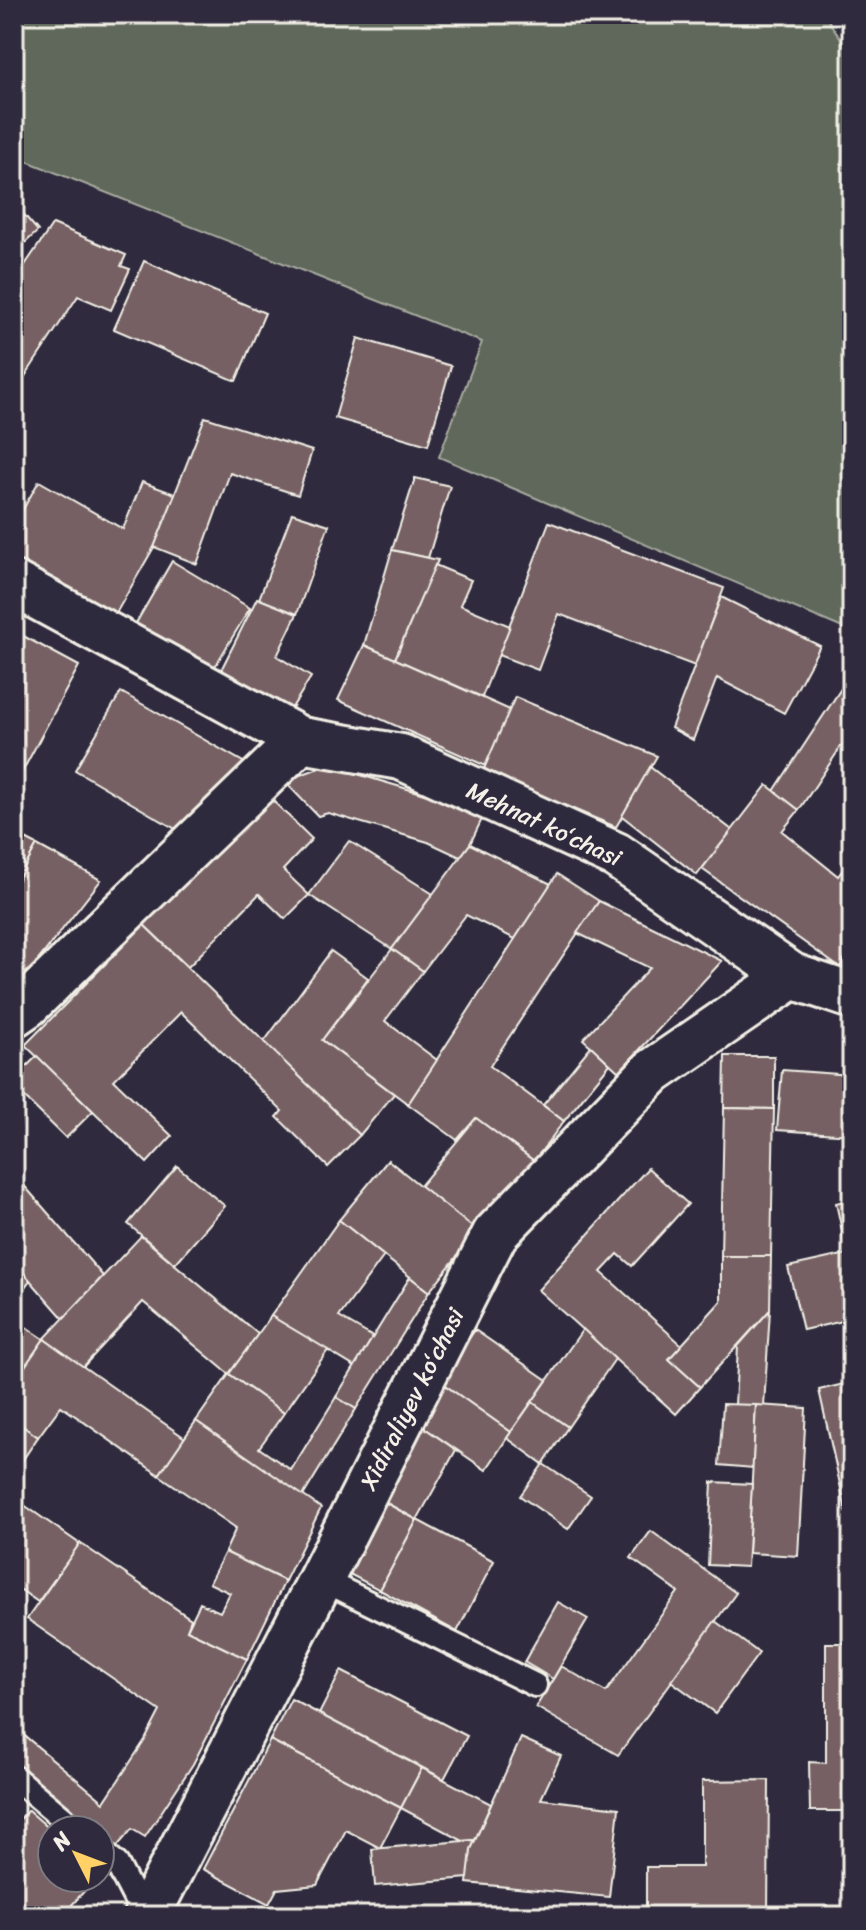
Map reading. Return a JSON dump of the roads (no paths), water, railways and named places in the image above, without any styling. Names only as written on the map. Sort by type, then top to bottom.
[{"type":"street","name":"Mehnat koʻchasi","points":[[14,584],[301,740],[401,757],[616,855],[792,976],[852,996]]},
{"type":"street","points":[[14,1014],[301,740]]},
{"type":"street","name":"Xidiraliyev koʻchasi","points":[[146,1916],[495,1234],[652,1072],[792,976]]},
{"type":"lane","points":[[321,1579],[535,1685]]},
{"type":"lane","points":[[14,1777],[58,1814]]},
{"type":"lane","points":[[116,1863],[146,1916]]}]
